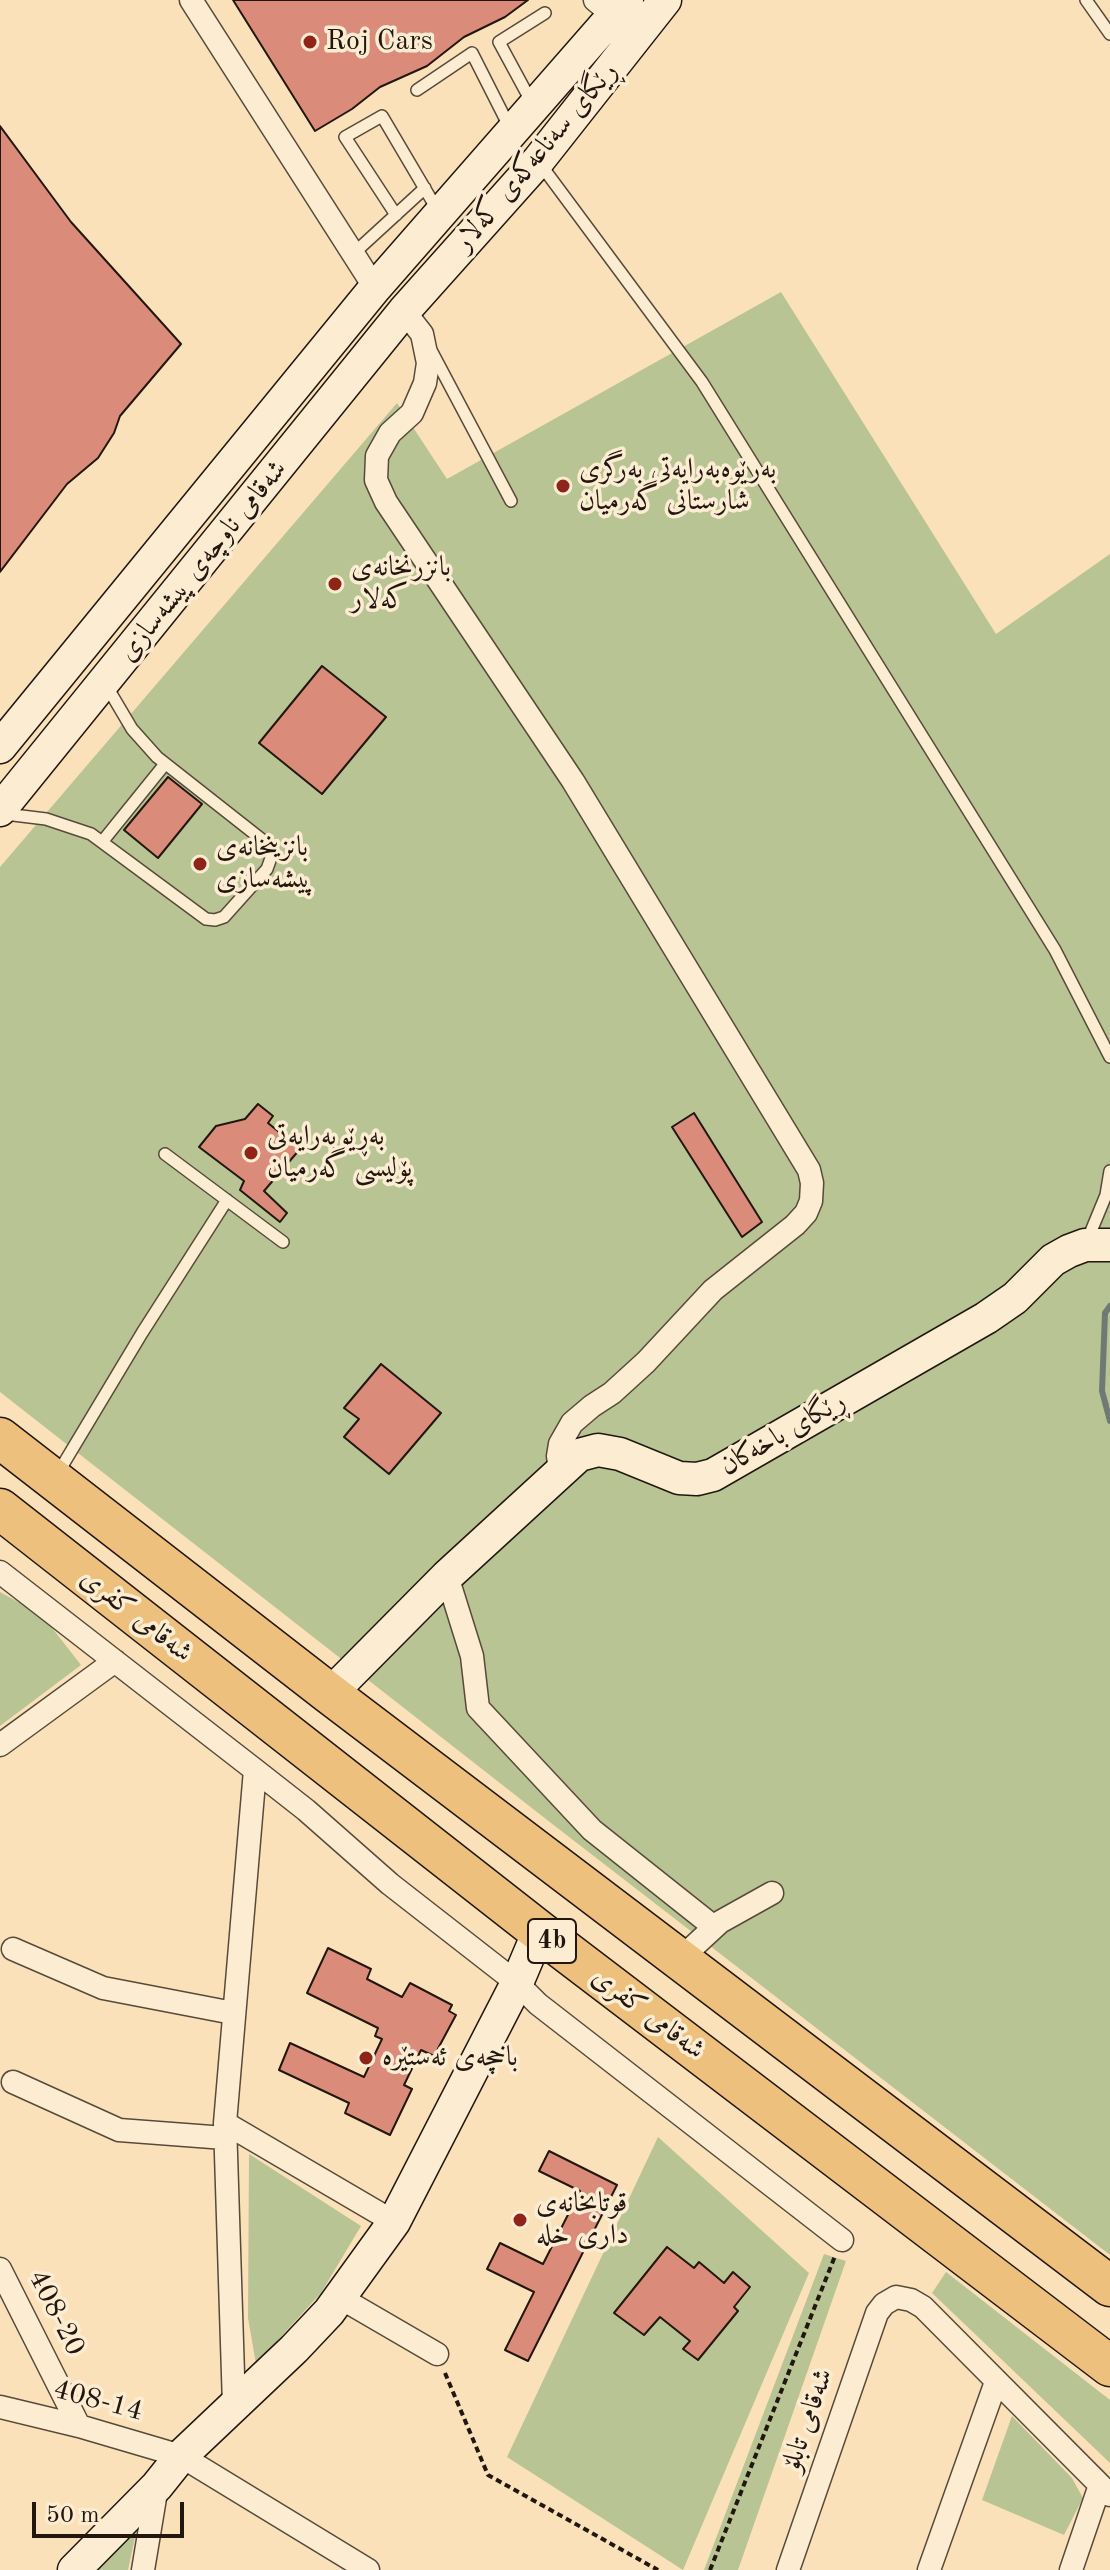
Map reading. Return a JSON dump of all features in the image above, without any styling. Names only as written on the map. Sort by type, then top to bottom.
[{"type":"highway","name":"شەقامی کفری","points":[[0,1438],[330,1694],[1110,2286]]},
{"type":"highway","name":"شەقامی کفری","points":[[0,1509],[539,1931],[1110,2366]]},
{"type":"main road","name":"ڕێگای سەناعەکەی کەلار","points":[[413,322],[665,0]]},
{"type":"main road","name":"ڕێگای سەناعەکەی کەلار","points":[[375,288],[432,202],[512,132],[612,5]]},
{"type":"main road","points":[[375,288],[413,322]]},
{"type":"main road","name":"شەقامی ناوچەی پیشەسازی","points":[[0,747],[375,288]]},
{"type":"main road","name":"شەقامی ناوچەی پیشەسازی","points":[[0,812],[104,683],[413,322]]},
{"type":"main road","name":"ڕێگای باخەکان","points":[[330,1694],[447,1576],[579,1455],[598,1450],[632,1458],[679,1478],[697,1479],[713,1475],[986,1318],[1015,1298],[1053,1260],[1069,1251],[1099,1245]]},
{"type":"main road","points":[[74,2570],[157,2486],[181,2456],[329,2312],[394,2222],[517,1983],[539,1931]]},
{"type":"street","points":[[191,0],[375,288]]},
{"type":"street","points":[[413,322],[428,363],[425,383],[412,413],[390,433],[377,456],[376,480],[386,502],[573,781],[802,1158],[812,1183],[811,1201],[806,1213],[795,1225],[713,1290],[646,1362],[572,1423],[560,1444],[560,1470]]},
{"type":"street","points":[[0,1572],[306,1810],[390,1884],[517,1983],[538,2004],[842,2240]]},
{"type":"street","points":[[447,1576],[472,1656],[478,1708],[592,1830],[714,1927]]},
{"type":"street","points":[[0,1745],[115,1661]]},
{"type":"street","points":[[234,2406],[225,2130],[255,1770]]},
{"type":"street","points":[[680,1959],[714,1927],[772,1893]]},
{"type":"street","points":[[13,1949],[103,1988],[233,2013]]},
{"type":"street","points":[[13,2082],[119,2130],[225,2130],[394,2222]]},
{"type":"street","name":"408-20","points":[[0,2269],[79,2426]]},
{"type":"street","points":[[339,2297],[437,2354]]},
{"type":"street","name":"شەقامی تابلۆ","points":[[788,2570],[877,2313],[884,2304],[896,2297],[923,2307],[996,2382]]},
{"type":"street","points":[[929,2570],[996,2382],[1105,2490],[1071,2570]]},
{"type":"street","name":"408-14","points":[[0,2407],[181,2456],[368,2570]]},
{"type":"street","points":[[143,2570],[157,2486]]},
{"type":"lane","points":[[1086,0],[1110,34]]},
{"type":"lane","points":[[534,107],[499,42],[545,13]]},
{"type":"lane","points":[[417,90],[472,53],[512,132]]},
{"type":"lane","points":[[353,254],[396,215],[432,202],[382,116],[345,137],[396,215]]},
{"type":"lane","points":[[538,161],[702,382],[1055,950],[1110,1057]]},
{"type":"lane","points":[[413,322],[511,501]]},
{"type":"lane","points":[[0,812],[61,823],[91,834],[206,919],[215,920],[231,911],[267,869],[272,855],[265,842],[165,764],[132,729],[104,683]]},
{"type":"lane","points":[[102,842],[165,764]]},
{"type":"lane","points":[[165,1154],[283,1242]]},
{"type":"lane","points":[[1099,1245],[1110,1171]]},
{"type":"lane","points":[[53,1481],[227,1200]]},
{"type":"path","points":[[710,2570],[842,2240]]},
{"type":"path","points":[[437,2354],[488,2475],[658,2570]]},
{"type":"green space","points":[[781,292],[996,634],[1110,554],[1110,2255],[0,1392],[0,867],[397,403],[447,479]]},
{"type":"green space","points":[[0,1592],[42,1615],[81,1665],[0,1726]]},
{"type":"green space","points":[[658,2137],[809,2273],[683,2570],[507,2457]]},
{"type":"green space","points":[[249,2154],[361,2226],[321,2293],[256,2364],[248,2318]]},
{"type":"green space","points":[[824,2254],[846,2261],[738,2570],[704,2570]]},
{"type":"green space","points":[[946,2272],[1110,2400],[1110,2463],[932,2293]]},
{"type":"green space","points":[[1012,2416],[1072,2478],[1083,2498],[1064,2535],[982,2500]]},
{"type":"green space","points":[[137,2528],[128,2570],[97,2570]]},
{"type":"building","points":[[233,0],[528,0],[505,17],[464,37],[427,66],[380,87],[352,109],[315,131]]},
{"type":"building","points":[[0,126],[71,222],[181,344],[120,416],[114,433],[98,458],[67,484],[0,572]]},
{"type":"building","points":[[322,666],[386,717],[322,794],[259,743]]},
{"type":"building","points":[[168,777],[202,804],[158,858],[124,830]]},
{"type":"building","name":"بەڕێوبەرایەتی پۆلیسی گەرمیان","points":[[258,1104],[273,1116],[268,1123],[300,1149],[264,1191],[287,1213],[280,1222],[240,1190],[244,1181],[199,1147],[216,1126],[245,1119]]},
{"type":"building","points":[[694,1113],[762,1222],[742,1237],[672,1127]]},
{"type":"building","points":[[381,1364],[441,1413],[389,1474],[344,1437],[359,1419],[344,1408]]},
{"type":"building","points":[[328,1948],[371,1969],[367,1979],[402,1997],[410,1983],[452,2005],[449,2011],[456,2015],[434,2056],[421,2050],[404,2085],[412,2089],[390,2135],[345,2113],[349,2103],[279,2070],[290,2043],[364,2077],[382,2039],[375,2036],[378,2028],[307,1993]]},
{"type":"building","points":[[549,2151],[617,2185],[528,2361],[505,2350],[534,2292],[487,2269],[500,2243],[543,2264],[580,2191],[539,2171]]},
{"type":"building","points":[[667,2247],[694,2268],[699,2262],[724,2283],[733,2272],[750,2287],[734,2307],[738,2311],[698,2360],[683,2349],[690,2341],[660,2317],[644,2335],[614,2313]]},
{"type":"waterway","points":[[1110,1306],[1105,1313],[1102,1391],[1110,1421]]},
{"type":"place","name":"Roj Cars","points":[[310,42]]},
{"type":"place","name":"بەرێوەبەرایەتی بەرگری شارستانی گەرمیان","points":[[563,486]]},
{"type":"place","name":"بانزرنخانەی کەلار","points":[[335,584]]},
{"type":"place","name":"بانزینخانەی پیشەسازی","points":[[200,864]]},
{"type":"place","name":"بەڕێوبەرایەتی پۆلیسی گەرمیان","points":[[251,1153]]},
{"type":"place","name":"باخچەی ئەستێرە","points":[[366,2058]]},
{"type":"place","name":"قوتابخانەی داری خلە","points":[[520,2220]]}]
